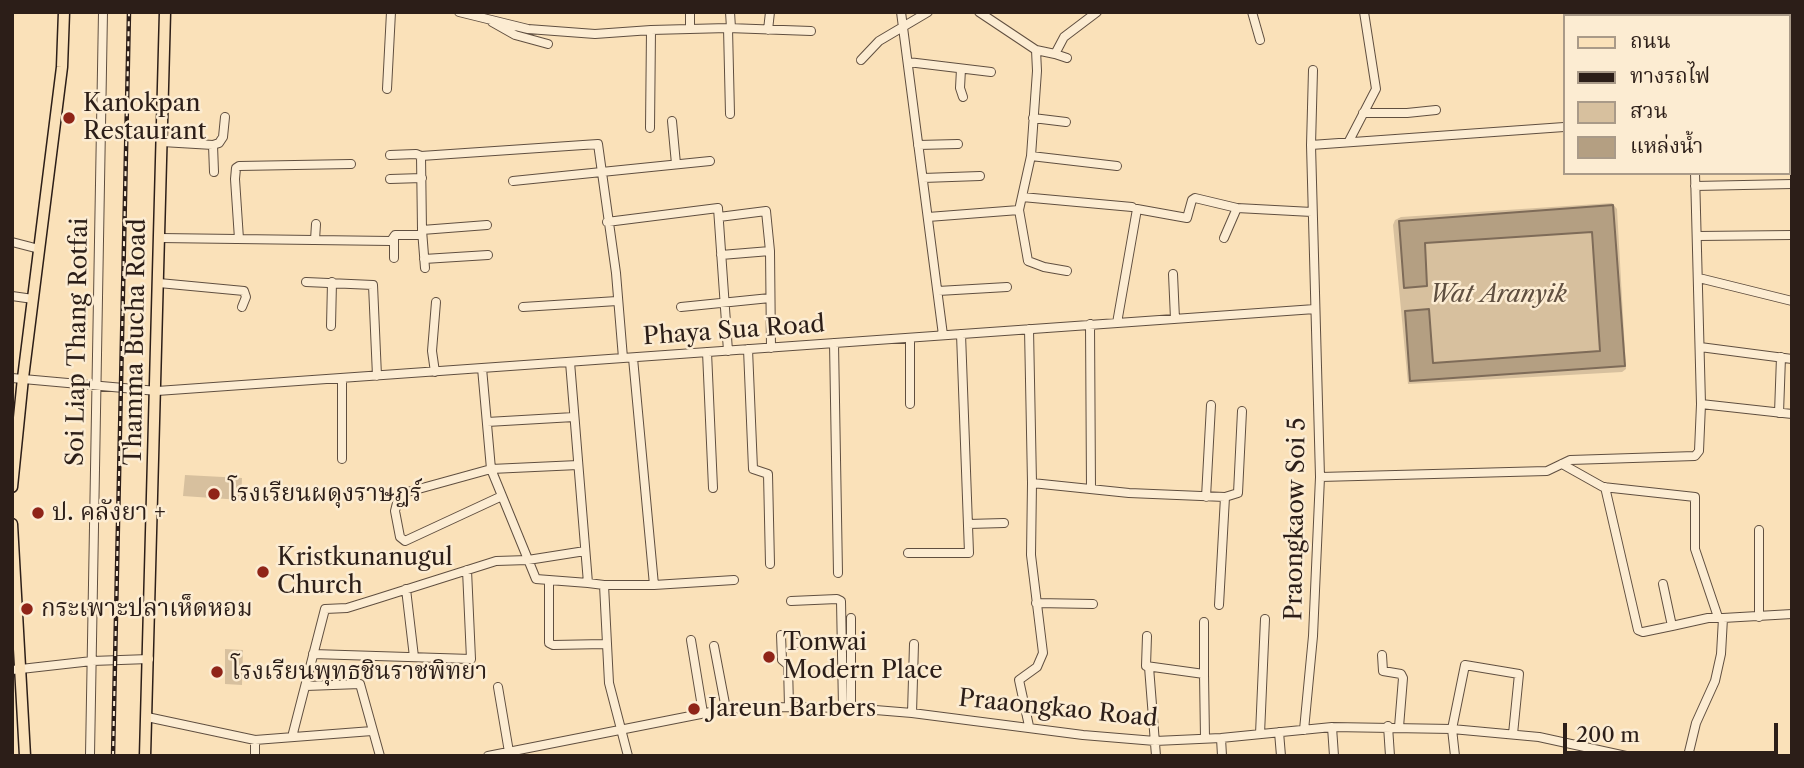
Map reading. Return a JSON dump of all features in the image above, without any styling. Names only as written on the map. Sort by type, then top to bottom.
[{"type":"main road","points":[[12,487],[18,378],[33,299],[62,67],[64,12]]},
{"type":"main road","name":"Thamma Bucha Road","points":[[145,756],[165,12]]},
{"type":"main road","points":[[12,524],[16,670],[25,756]]},
{"type":"street","name":"Soi Liap Thang Rotfai","points":[[90,756],[103,12]]},
{"type":"street","points":[[387,89],[391,12]]},
{"type":"street","points":[[459,12],[528,29],[595,34],[729,28],[811,32]]},
{"type":"street","points":[[690,12],[690,29]]},
{"type":"street","points":[[730,12],[730,114]]},
{"type":"street","points":[[768,30],[770,12]]},
{"type":"street","points":[[901,12],[943,335]]},
{"type":"street","points":[[860,60],[879,41],[928,12]]},
{"type":"street","points":[[979,12],[1036,50],[1067,58]]},
{"type":"street","points":[[1055,54],[1064,37],[1097,12]]},
{"type":"street","points":[[1252,12],[1260,40]]},
{"type":"street","points":[[1349,141],[1376,89],[1364,12]]},
{"type":"street","points":[[490,20],[515,35],[548,44]]},
{"type":"street","points":[[650,128],[651,30]]},
{"type":"street","points":[[1036,50],[1031,156],[1019,210],[1028,261],[1067,271]]},
{"type":"street","points":[[908,62],[990,72]]},
{"type":"street","points":[[961,69],[962,97]]},
{"type":"street","name":"Praongkaow Soi 5","points":[[1304,730],[1313,636],[1320,477],[1312,212],[1312,70]]},
{"type":"street","points":[[1363,113],[1436,110]]},
{"type":"street","points":[[162,142],[213,145],[219,143],[223,136],[225,117]]},
{"type":"street","points":[[1033,118],[1066,122]]},
{"type":"street","points":[[672,121],[677,164]]},
{"type":"street","points":[[1311,145],[1562,127]]},
{"type":"street","points":[[390,155],[421,156],[598,144],[616,273],[617,301],[628,358],[654,585]]},
{"type":"street","points":[[918,145],[958,144]]},
{"type":"street","points":[[213,145],[214,172]]},
{"type":"street","points":[[421,156],[425,263],[488,255]]},
{"type":"street","points":[[1031,156],[1117,166]]},
{"type":"street","points":[[513,181],[710,161]]},
{"type":"street","points":[[239,239],[235,179],[239,166],[351,164]]},
{"type":"street","points":[[1320,477],[1547,471],[1570,460],[1695,456],[1699,451],[1701,404],[1695,175]]},
{"type":"street","points":[[923,178],[980,176]]},
{"type":"street","points":[[390,179],[422,177]]},
{"type":"street","points":[[1695,187],[1792,184]]},
{"type":"street","points":[[1022,197],[1132,207]]},
{"type":"street","points":[[1117,323],[1137,209],[1185,218],[1195,198],[1237,208],[1312,212]]},
{"type":"street","points":[[607,222],[718,208],[728,351]]},
{"type":"street","points":[[1224,237],[1237,208]]},
{"type":"street","points":[[928,217],[1019,210]]},
{"type":"street","points":[[719,217],[766,211],[770,251],[771,348]]},
{"type":"street","points":[[315,240],[316,224]]},
{"type":"street","points":[[160,238],[391,241],[395,235],[487,225]]},
{"type":"street","points":[[1698,236],[1792,235]]},
{"type":"street","points":[[394,238],[394,258]]},
{"type":"street","points":[[12,242],[39,249]]},
{"type":"street","points":[[721,255],[770,251]]},
{"type":"street","points":[[1173,274],[1175,319]]},
{"type":"street","points":[[1699,278],[1792,301]]},
{"type":"street","points":[[306,282],[370,283],[374,286],[377,376]]},
{"type":"street","points":[[331,326],[332,282]]},
{"type":"street","points":[[159,283],[244,291],[246,297],[242,307]]},
{"type":"street","points":[[938,291],[1007,287]]},
{"type":"street","points":[[12,296],[33,299]]},
{"type":"street","points":[[681,307],[770,298]]},
{"type":"street","points":[[523,307],[617,301]]},
{"type":"street","points":[[435,372],[432,351],[436,302]]},
{"type":"street","name":"Phaya Sua Road","points":[[18,378],[156,391],[1315,309]]},
{"type":"street","points":[[1090,324],[1091,489]]},
{"type":"street","points":[[1029,329],[1031,555],[1043,653],[1037,667],[1019,680],[1029,726]]},
{"type":"street","points":[[908,553],[969,553],[961,334]]},
{"type":"street","points":[[910,338],[910,404]]},
{"type":"street","points":[[834,343],[838,573]]},
{"type":"street","points":[[1700,346],[1792,359]]},
{"type":"street","points":[[748,349],[753,469],[768,474],[770,564]]},
{"type":"street","points":[[707,352],[713,488]]},
{"type":"street","points":[[1779,413],[1781,357]]},
{"type":"street","points":[[570,362],[588,583]]},
{"type":"street","points":[[482,368],[491,469],[536,579],[604,585],[734,580]]},
{"type":"street","points":[[342,378],[342,459]]},
{"type":"street","points":[[1701,404],[1792,414]]},
{"type":"street","points":[[1206,496],[1211,405]]},
{"type":"street","points":[[1032,483],[1225,498],[1238,493],[1242,411]]},
{"type":"street","points":[[486,422],[575,417]]},
{"type":"street","points":[[1562,464],[1605,487],[1695,497],[1695,549],[1721,617],[1721,654],[1696,723],[1688,756]]},
{"type":"street","points":[[502,496],[405,541],[400,537],[395,511],[400,495],[491,469],[578,465]]},
{"type":"street","points":[[1605,487],[1637,627],[1643,632],[1721,617],[1792,614]]},
{"type":"street","points":[[1219,605],[1225,498]]},
{"type":"street","points":[[968,524],[1004,523]]},
{"type":"street","points":[[1759,530],[1759,617]]},
{"type":"street","points":[[292,737],[325,609],[347,608],[496,561],[585,551]]},
{"type":"street","points":[[313,654],[471,659],[467,570]]},
{"type":"street","points":[[549,580],[549,643],[605,644]]},
{"type":"street","points":[[1663,584],[1672,626]]},
{"type":"street","points":[[604,585],[609,683],[628,756]]},
{"type":"street","points":[[405,589],[414,657]]},
{"type":"street","points":[[790,600],[840,600],[847,708]]},
{"type":"street","points":[[1036,603],[1093,604]]},
{"type":"street","points":[[847,708],[851,618]]},
{"type":"street","points":[[1260,734],[1265,619]]},
{"type":"street","points":[[1204,622],[1205,738]]},
{"type":"street","points":[[780,635],[782,660],[788,665],[789,707]]},
{"type":"street","points":[[1147,636],[1145,662],[1149,667],[1156,756]]},
{"type":"street","points":[[691,640],[703,713]]},
{"type":"street","points":[[795,643],[843,642]]},
{"type":"street","points":[[912,713],[914,645]]},
{"type":"street","points":[[715,646],[726,709]]},
{"type":"street","points":[[1382,655],[1383,671],[1399,674],[1403,678],[1399,727]]},
{"type":"street","points":[[16,670],[92,661],[149,659]]},
{"type":"street","points":[[1455,756],[1452,729],[1465,665],[1519,674],[1513,734]]},
{"type":"street","points":[[1149,667],[1204,674]]},
{"type":"street","points":[[306,686],[360,684],[380,756]]},
{"type":"street","points":[[498,687],[509,752]]},
{"type":"street","name":"Praaongkao Road","points":[[488,756],[726,709],[789,707],[912,713],[1083,735],[1156,741],[1221,738],[1332,727],[1452,729],[1513,734],[1626,756]]},
{"type":"street","points":[[147,717],[255,740],[372,731]]},
{"type":"street","points":[[1388,726],[1390,756]]},
{"type":"street","points":[[1332,727],[1334,756]]},
{"type":"street","points":[[1279,732],[1281,756]]},
{"type":"street","points":[[1221,738],[1222,756]]},
{"type":"street","points":[[255,740],[255,756]]},
{"type":"green space","name":"Wat Aranyik","points":[[1612,203],[1617,209],[1626,369],[1622,372],[1408,384],[1393,225],[1395,220],[1401,217]]},
{"type":"green space","points":[[185,475],[242,478],[241,500],[183,496]]},
{"type":"green space","points":[[225,649],[243,650],[242,685],[225,684]]},
{"type":"water","points":[[1613,205],[1625,366],[1410,381],[1405,311],[1429,309],[1433,363],[1600,351],[1592,232],[1425,243],[1427,286],[1404,288],[1399,221]]},
{"type":"railway","points":[[113,756],[129,12]]},
{"type":"place","name":"Kanokpan Restaurant","points":[[69,118]]},
{"type":"place","name":"โรงเรียนผดุงราษฎร์","points":[[214,494]]},
{"type":"place","name":"ป. คลังยา +","points":[[38,513]]},
{"type":"place","name":"Kristkunanugul Church","points":[[263,572]]},
{"type":"place","name":"กระเพาะปลาเห็ดหอม","points":[[27,609]]},
{"type":"place","name":"Tonwai Modern Place","points":[[769,657]]},
{"type":"place","name":"โรงเรียนพุทธชินราชพิทยา","points":[[217,672]]},
{"type":"place","name":"Jareun Barbers","points":[[694,709]]}]
